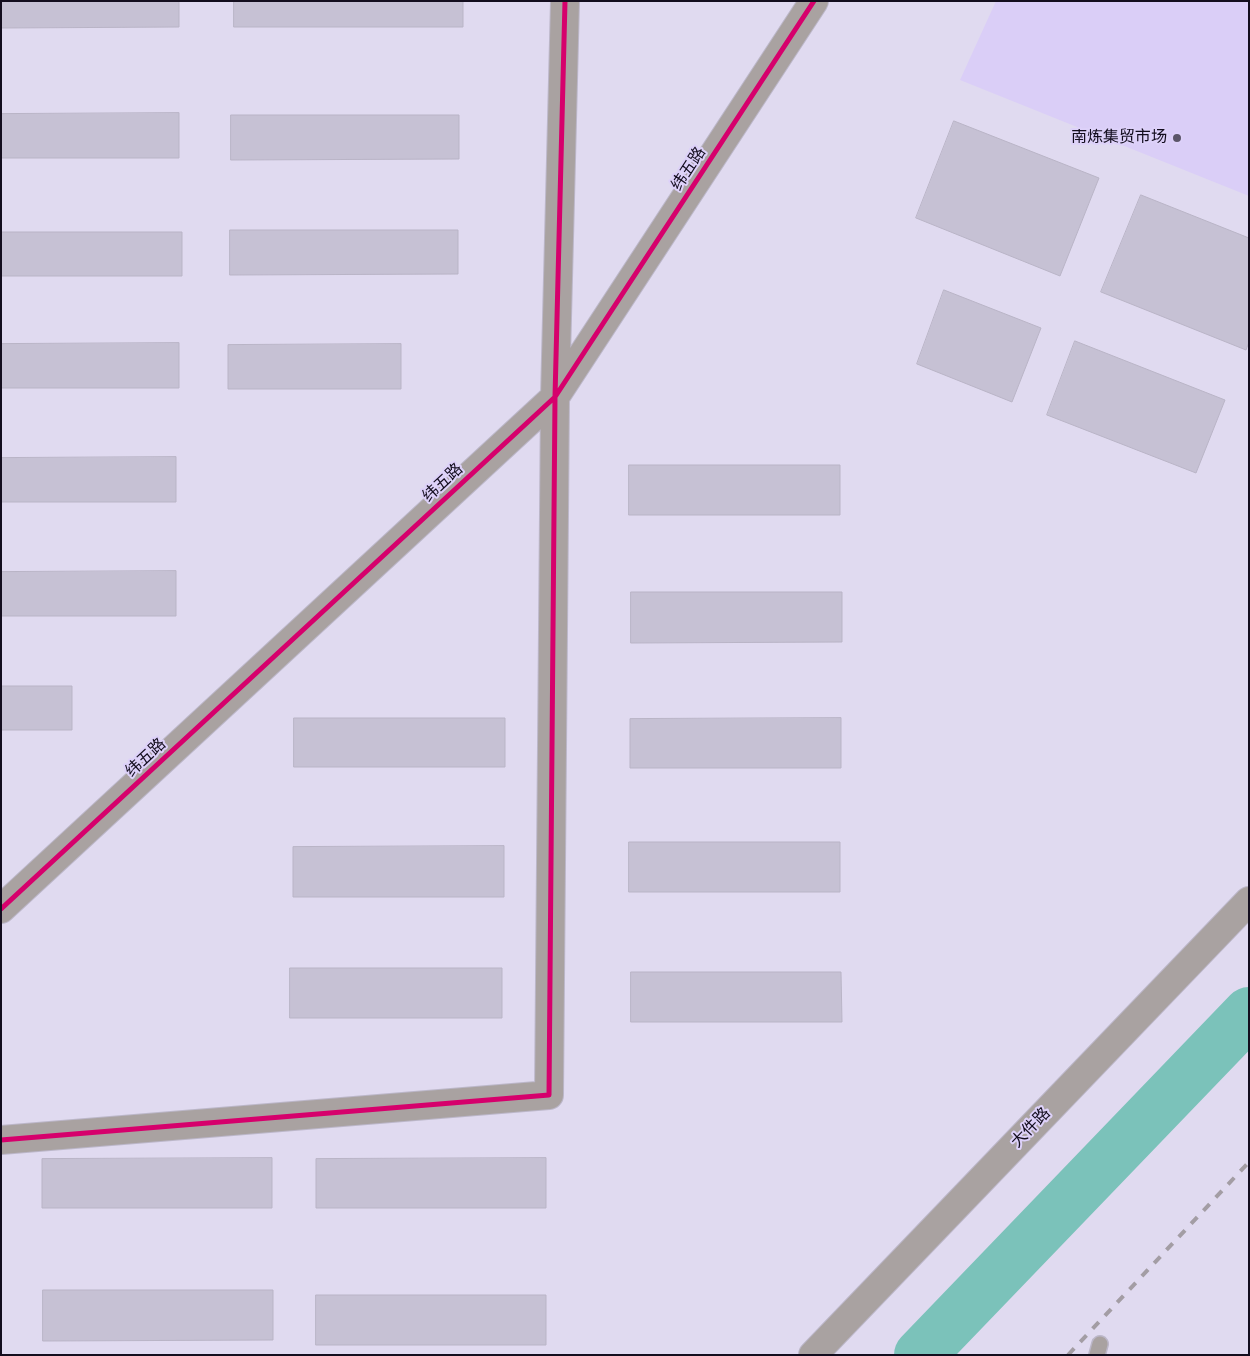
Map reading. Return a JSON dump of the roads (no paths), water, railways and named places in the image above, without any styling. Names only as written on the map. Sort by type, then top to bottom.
[{"type":"street","points":[[1,1140],[549,1095],[555,397],[565,1]]},
{"type":"street","name":"纬五路","points":[[1,909],[555,397],[814,1]]},
{"type":"street","name":"大件路","points":[[813,1355],[1249,902]]},
{"type":"waterway","points":[[920,1355],[1249,1013]]},
{"type":"railway","points":[[1068,1355],[1249,1162]]},
{"type":"place","name":"南炼集贸市场","points":[[1177,138]]}]
